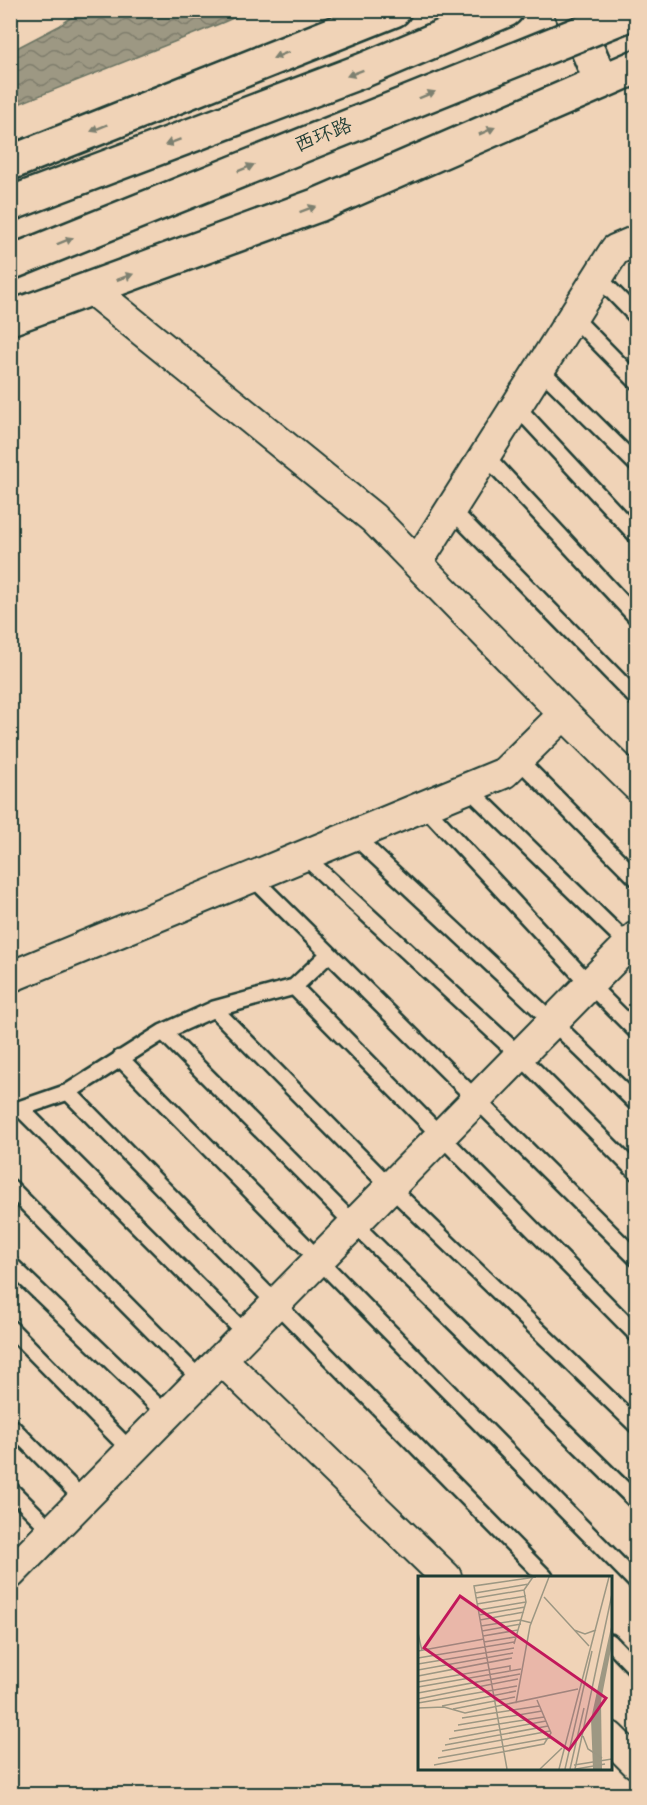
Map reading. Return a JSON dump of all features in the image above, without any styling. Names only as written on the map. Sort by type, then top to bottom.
[{"type":"main road","points":[[10,163],[394,10]]},
{"type":"main road","points":[[10,204],[364,70],[506,10]]},
{"type":"main road","points":[[571,10],[601,81]]},
{"type":"main road","name":"西环路","points":[[10,263],[636,11]]},
{"type":"main road","points":[[10,318],[318,206],[636,67]]},
{"type":"main road","points":[[601,81],[636,78]]},
{"type":"street","points":[[417,563],[615,250],[636,241]]},
{"type":"street","points":[[91,289],[373,518],[636,785]]},
{"type":"street","points":[[10,977],[504,773],[564,714]]},
{"type":"street","points":[[12,1568],[167,1415],[553,1022],[634,945]]},
{"type":"street","points":[[211,1369],[445,1576]]},
{"type":"street","points":[[611,1739],[636,1763]]},
{"type":"lane","points":[[598,277],[636,315]]},
{"type":"lane","points":[[573,316],[636,381]]},
{"type":"lane","points":[[540,369],[636,464]]},
{"type":"lane","points":[[516,406],[636,535]]},
{"type":"lane","points":[[485,455],[636,617]]},
{"type":"lane","points":[[451,509],[636,698]]},
{"type":"lane","points":[[518,759],[636,878]]},
{"type":"lane","points":[[468,788],[634,945]]},
{"type":"lane","points":[[424,806],[590,985],[636,1031]]},
{"type":"lane","points":[[353,835],[636,1103]]},
{"type":"lane","points":[[304,856],[520,1056],[636,1173]]},
{"type":"lane","points":[[252,877],[636,1258]]},
{"type":"lane","points":[[246,1334],[16,1110],[68,1092],[163,1032],[214,1009],[294,987],[329,954]]},
{"type":"lane","points":[[294,987],[636,1334]]},
{"type":"lane","points":[[214,1009],[390,1187],[636,1425]]},
{"type":"lane","points":[[163,1032],[354,1224],[636,1501]]},
{"type":"lane","points":[[120,1058],[636,1582]]},
{"type":"lane","points":[[68,1092],[544,1576]]},
{"type":"lane","points":[[10,1187],[211,1369]]},
{"type":"lane","points":[[10,1264],[167,1415]]},
{"type":"lane","points":[[10,1328],[131,1451]]},
{"type":"lane","points":[[10,1425],[83,1499]]},
{"type":"lane","points":[[10,1489],[52,1531]]},
{"type":"lane","points":[[611,1644],[636,1669]]},
{"type":"water","points":[[82,10],[249,11],[11,107],[11,51],[59,26]]}]
